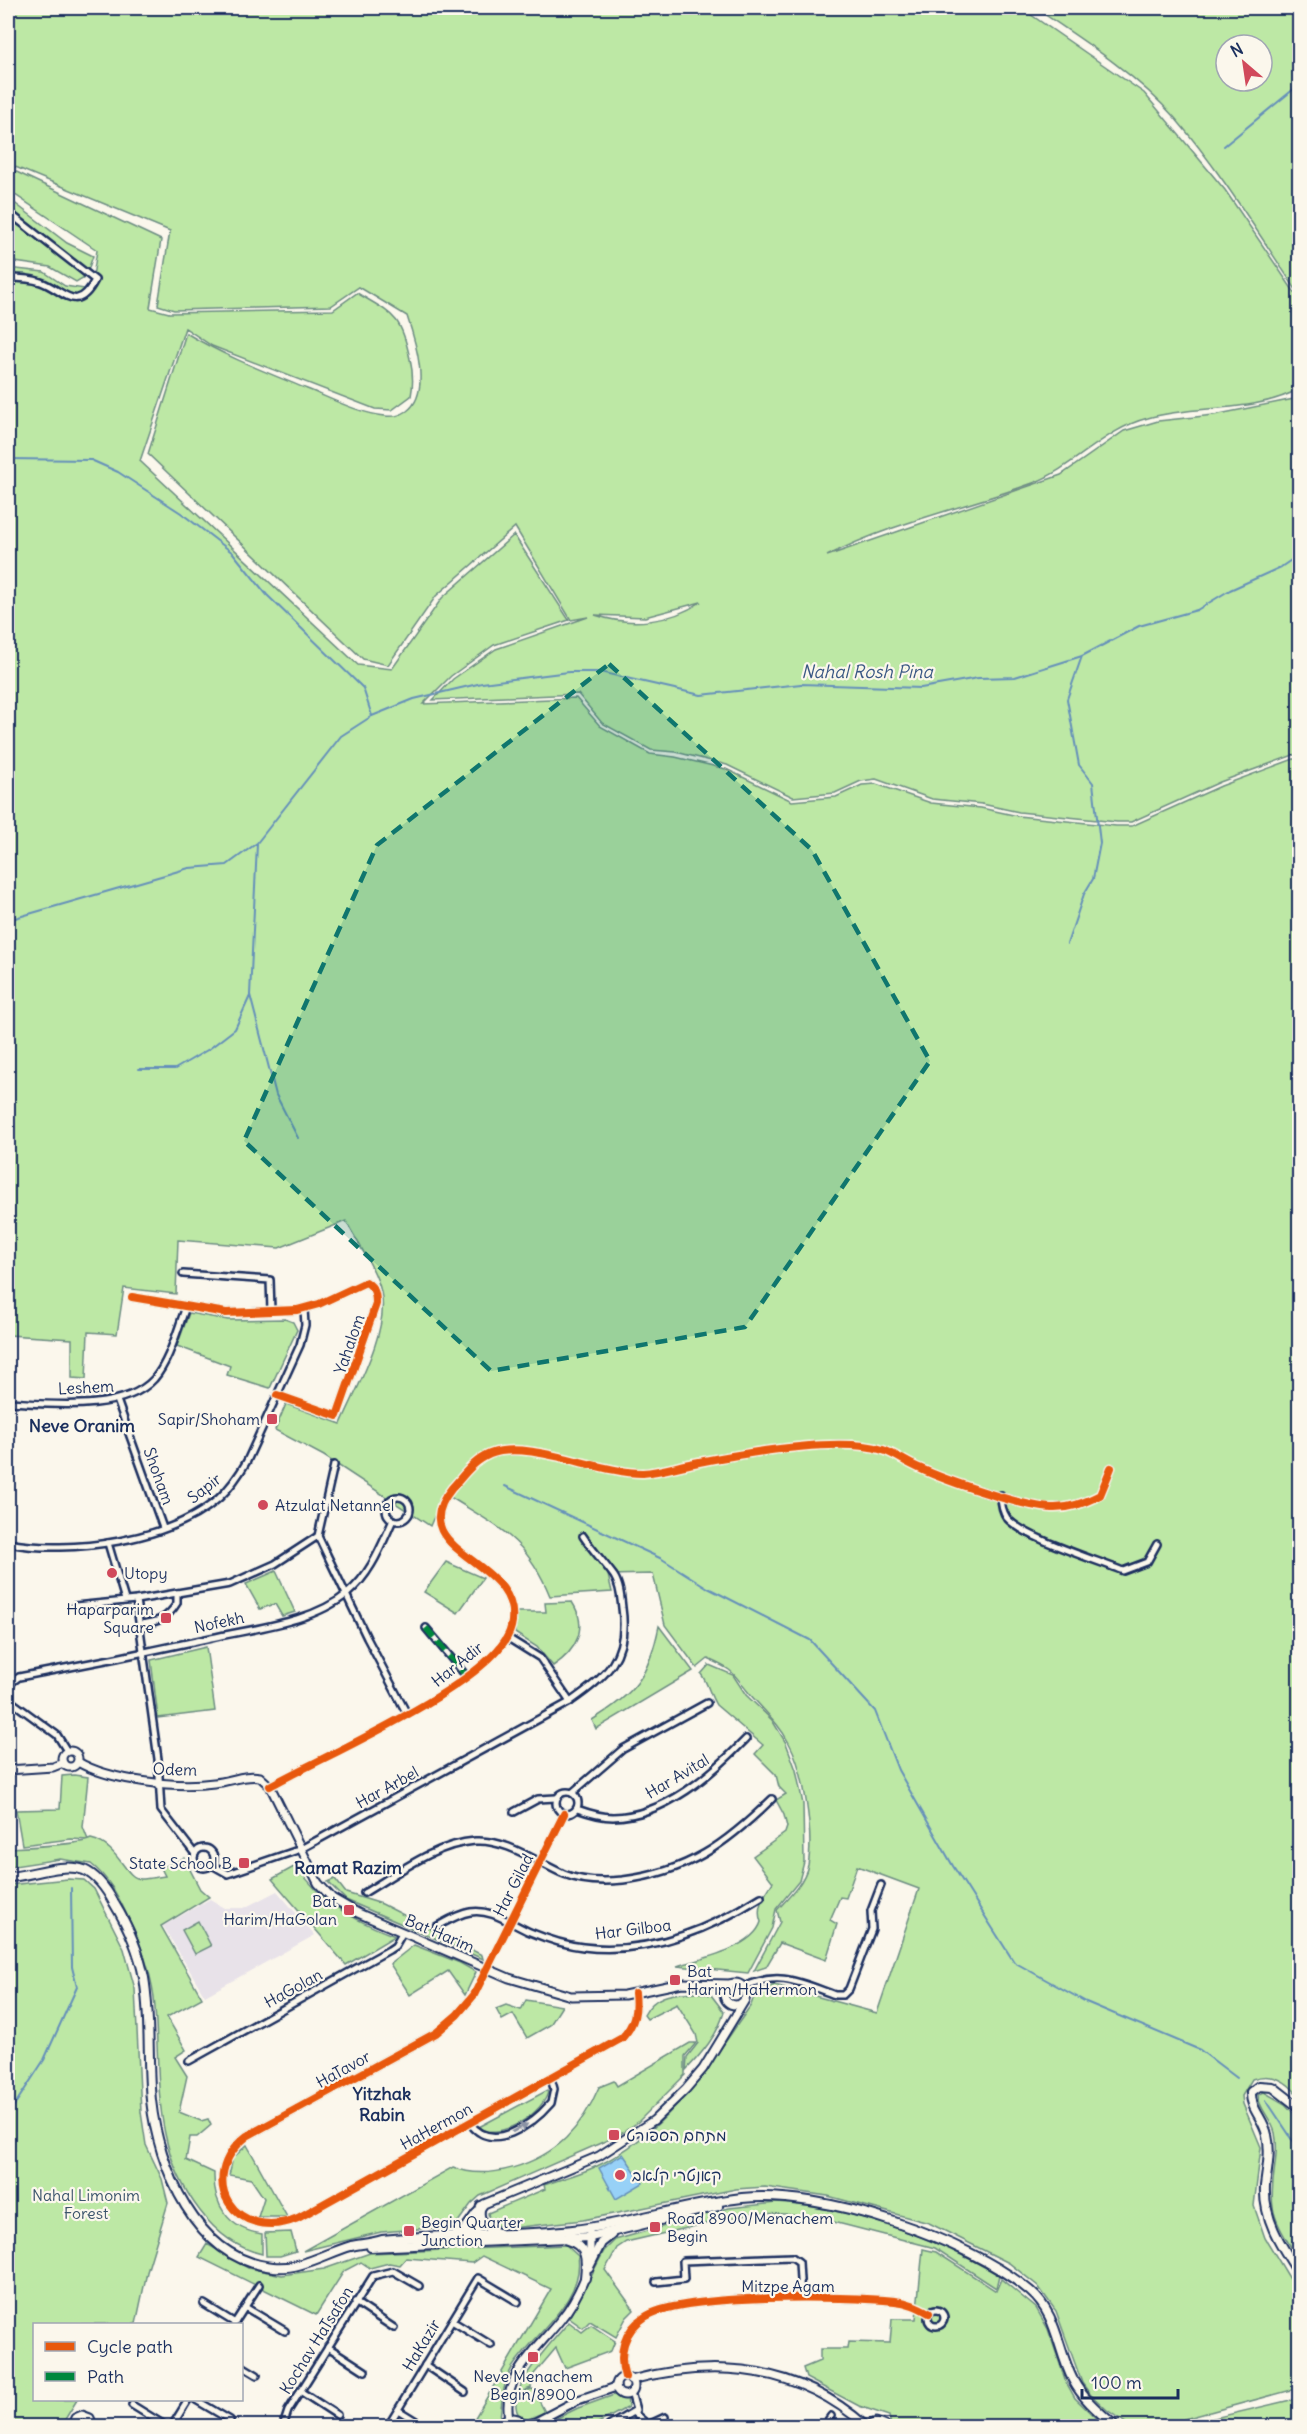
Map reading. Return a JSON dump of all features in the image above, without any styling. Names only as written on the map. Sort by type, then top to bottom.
[{"type":"main road","points":[[8,1877],[70,1868],[81,1869],[99,1881],[124,1920],[139,1958],[144,1979],[151,2101],[160,2147],[174,2186],[211,2238],[245,2259],[273,2267],[311,2262],[352,2246],[399,2238],[477,2239],[505,2234],[589,2232],[631,2228]]},
{"type":"main road","points":[[1299,2108],[1273,2087],[1259,2086],[1251,2092],[1251,2103],[1264,2124],[1268,2139],[1265,2195],[1268,2215],[1277,2238],[1299,2275]]},
{"type":"main road","points":[[352,2246],[477,2239],[557,2239],[719,2201],[756,2197],[782,2198],[862,2214],[924,2232],[1022,2285],[1049,2314],[1067,2366],[1081,2393],[1115,2427]]},
{"type":"main road","points":[[589,2267],[597,2248],[605,2238],[631,2228],[744,2200],[782,2198]]},
{"type":"main road","points":[[481,2206],[480,2217],[486,2227],[505,2234]]},
{"type":"main road","points":[[450,2237],[464,2231],[476,2214]]},
{"type":"main road","points":[[557,2239],[575,2243],[583,2250],[587,2260],[585,2278]]},
{"type":"street","points":[[8,212],[95,280],[88,294],[81,298],[64,296],[44,283],[29,278],[8,278]]},
{"type":"street","points":[[183,1274],[270,1280],[271,1311]]},
{"type":"street","name":"Yahalom","points":[[132,1298],[226,1313],[304,1309],[366,1282],[376,1292],[376,1304],[371,1325],[337,1416],[277,1395]]},
{"type":"street","name":"Leshem","points":[[8,1402],[117,1400],[135,1393],[154,1378],[168,1353],[186,1307]]},
{"type":"street","name":"Sapir","points":[[8,1543],[49,1546],[108,1543],[163,1528],[206,1508],[228,1489],[246,1461],[304,1334],[304,1309]]},
{"type":"street","name":"Shoham","points":[[117,1400],[163,1528]]},
{"type":"street","points":[[570,1702],[540,1658],[508,1638],[513,1615],[505,1589],[491,1573],[447,1542],[440,1526],[440,1515],[448,1494],[476,1462],[504,1451],[642,1473],[738,1455],[841,1445],[882,1450],[921,1469],[1001,1495],[1051,1508],[1076,1506],[1100,1495],[1111,1468]]},
{"type":"street","points":[[334,1465],[318,1536],[407,1714]]},
{"type":"street","points":[[1001,1495],[1002,1507],[1008,1519],[1031,1534],[1124,1571],[1147,1562],[1157,1544]]},
{"type":"street","points":[[395,1498],[403,1499],[410,1507],[408,1516],[401,1521],[393,1520],[386,1510],[388,1502],[395,1498]]},
{"type":"street","name":"Nofekh","points":[[8,1685],[19,1677],[284,1622],[317,1611],[346,1595],[368,1571],[393,1520]]},
{"type":"street","points":[[75,1606],[136,1600],[230,1584],[275,1564],[318,1536]]},
{"type":"street","name":"Har Arbel","points":[[212,1865],[228,1874],[301,1849],[570,1702],[610,1670],[620,1652],[625,1625],[615,1577],[583,1536]]},
{"type":"street","points":[[108,1543],[125,1600]]},
{"type":"street","points":[[140,1624],[160,1620],[167,1616],[177,1603],[177,1593]]},
{"type":"street","points":[[136,1600],[161,1782],[158,1799],[161,1810],[195,1854],[198,1866],[206,1868],[212,1865],[214,1857],[209,1850],[200,1849],[195,1854]]},
{"type":"street","points":[[426,1628],[467,1677]]},
{"type":"street","name":"Har Adir","points":[[270,1786],[445,1693],[467,1677],[508,1638]]},
{"type":"street","points":[[8,1699],[57,1735],[67,1751],[77,1754],[78,1762],[72,1767],[63,1762]]},
{"type":"street","points":[[514,1812],[538,1799],[556,1798],[564,1792],[572,1793],[623,1749],[707,1702]]},
{"type":"street","name":"Har Avital","points":[[577,1809],[610,1817],[645,1811],[712,1773],[746,1739]]},
{"type":"street","points":[[63,1762],[63,1754],[67,1751]]},
{"type":"street","points":[[8,1770],[53,1767],[63,1762]]},
{"type":"street","name":"Odem","points":[[78,1762],[98,1772],[122,1778],[211,1784],[253,1776],[260,1777],[270,1786]]},
{"type":"street","name":"Bat Harim","points":[[270,1786],[318,1883],[332,1898],[358,1913],[486,1968],[535,1987],[571,1996],[590,1997],[636,1993],[682,1983],[730,1984]]},
{"type":"street","points":[[556,1798],[555,1807],[564,1814],[571,1814],[577,1809],[578,1802],[572,1793]]},
{"type":"street","points":[[364,1893],[427,1856],[462,1843],[498,1844],[568,1876],[601,1881],[631,1879],[695,1861],[739,1830],[772,1799]]},
{"type":"street","name":"Har Gilad","points":[[486,1968],[564,1814]]},
{"type":"street","points":[[744,1987],[759,1980],[777,1977],[835,1995],[843,1995],[849,1989],[872,1929],[871,1911],[881,1885]]},
{"type":"street","name":"Har Gilboa","points":[[436,1927],[470,1912],[488,1913],[568,1945],[614,1948],[695,1932],[721,1922],[761,1897]]},
{"type":"street","name":"HaGolan","points":[[189,2061],[390,1950],[403,1932]]},
{"type":"street","name":"HaTavor","points":[[224,2194],[222,2169],[237,2144],[436,2033],[465,2006],[486,1968]]},
{"type":"street","points":[[728,2027],[731,2014],[725,1999],[725,1989],[730,1984],[737,1983],[744,1987]]},
{"type":"street","name":"Bat Harim","points":[[701,1984],[715,1988],[725,1999]]},
{"type":"street","points":[[477,2239],[476,2214],[481,2206],[599,2156],[637,2133],[662,2114],[703,2069],[745,2000],[744,1987]]},
{"type":"street","name":"HaHermon","points":[[224,2194],[243,2217],[263,2226],[282,2225],[622,2037],[632,2025],[636,2015],[636,1993]]},
{"type":"street","points":[[725,1999],[736,2005],[745,2000]]},
{"type":"street","points":[[470,2123],[481,2135],[488,2137],[497,2137],[521,2128],[552,2103],[554,2089],[551,2078]]},
{"type":"street","points":[[500,2427],[509,2418],[508,2400],[514,2379],[526,2360],[569,2308],[585,2278],[589,2267],[589,2232]]},
{"type":"street","points":[[656,2282],[684,2279],[683,2260],[792,2257],[799,2262],[801,2298]]},
{"type":"street","name":"Kochav HaTsafon","points":[[283,2427],[300,2391],[367,2284],[380,2272],[393,2271],[419,2286]]},
{"type":"street","name":"HaKazir","points":[[388,2427],[478,2278],[518,2302]]},
{"type":"street","points":[[236,2323],[259,2285]]},
{"type":"street","name":"Mitzpe Agam","points":[[628,2379],[622,2354],[626,2337],[636,2324],[651,2313],[666,2308],[734,2300],[801,2298],[895,2301],[913,2305],[929,2313]]},
{"type":"street","points":[[355,2302],[394,2328]]},
{"type":"street","points":[[204,2304],[233,2323]]},
{"type":"street","points":[[245,2307],[285,2331]]},
{"type":"street","points":[[452,2321],[491,2345]]},
{"type":"street","points":[[328,2347],[365,2371]]},
{"type":"street","points":[[425,2365],[465,2392]]},
{"type":"street","points":[[243,2367],[257,2375]]},
{"type":"street","points":[[616,2387],[618,2380],[692,2368],[720,2367],[752,2371],[781,2378],[816,2392],[866,2427],[876,2422],[886,2427]]},
{"type":"street","points":[[609,2427],[634,2413],[637,2405],[631,2392],[633,2386],[628,2379]]},
{"type":"street","points":[[616,2387],[622,2395],[631,2392]]},
{"type":"street","points":[[528,2427],[574,2402],[616,2387]]},
{"type":"street","points":[[300,2391],[337,2415]]},
{"type":"street","points":[[171,2427],[187,2401]]},
{"type":"street","points":[[198,2401],[230,2420]]},
{"type":"street","points":[[132,2405],[166,2427]]},
{"type":"street","points":[[398,2410],[424,2427]]},
{"type":"street","points":[[634,2413],[648,2425],[665,2416]]},
{"type":"street","points":[[72,2427],[75,2418],[82,2415],[90,2418],[93,2427]]},
{"type":"street","points":[[824,2427],[831,2416]]},
{"type":"street","points":[[509,2418],[518,2419],[522,2427]]},
{"type":"highlighted area","points":[[609,664],[812,850],[930,1061],[745,1327],[491,1371],[244,1141],[377,845]]},
{"type":"shaded area","points":[[277,1891],[315,1935],[205,1996],[163,1926],[210,1899],[225,1908],[244,1908]]},
{"type":"green space","points":[[8,8],[1021,8],[1144,93],[1225,190],[1299,299],[1299,389],[1263,402],[1167,414],[1132,423],[1103,439],[1062,468],[1033,483],[876,534],[827,556],[1061,475],[1124,431],[1158,421],[1214,415],[1299,398],[1299,753],[1220,782],[1131,822],[1117,822],[1019,812],[982,804],[932,799],[876,779],[861,781],[835,793],[793,797],[727,765],[676,752],[651,750],[602,723],[578,694],[433,700],[453,679],[496,649],[588,617],[571,620],[515,527],[436,596],[388,665],[363,659],[148,454],[186,333],[245,363],[345,405],[365,412],[391,416],[407,411],[415,403],[419,392],[417,352],[407,316],[359,287],[331,306],[174,310],[158,305],[170,231],[8,164]],"holes":[[[701,602],[663,619],[636,622],[595,615],[645,617]]]},
{"type":"green space","points":[[1035,8],[1299,8],[1299,294],[1224,182],[1175,118],[1144,87],[1091,46]]},
{"type":"green space","points":[[8,168],[161,240],[150,308],[169,313],[333,310],[357,293],[380,306],[394,318],[407,344],[413,382],[411,396],[392,410],[375,409],[212,346],[185,328],[140,461],[358,665],[392,669],[442,598],[514,535],[569,620],[494,645],[451,676],[423,704],[576,698],[600,726],[650,754],[675,757],[726,769],[792,801],[836,797],[862,785],[876,784],[931,803],[981,808],[1018,816],[1116,826],[1132,826],[1221,786],[1299,757],[1300,2098],[1285,2083],[1273,2077],[1252,2079],[1242,2096],[1243,2104],[1261,2147],[1254,2206],[1265,2238],[1299,2294],[1299,2388],[1184,2419],[1186,2426],[1130,2426],[1107,2410],[1090,2394],[1082,2383],[1056,2311],[1038,2286],[1009,2263],[929,2223],[828,2196],[765,2187],[736,2189],[583,2220],[511,2228],[490,2224],[488,2213],[545,2189],[544,2185],[597,2166],[622,2152],[645,2135],[665,2117],[702,2075],[751,2005],[756,1991],[775,1985],[877,2013],[919,1889],[857,1866],[846,1898],[840,1897],[830,1920],[837,1924],[826,1960],[780,1943],[766,1967],[754,1971],[780,1922],[777,1910],[800,1884],[808,1865],[809,1820],[799,1769],[789,1743],[780,1729],[732,1672],[708,1659],[697,1668],[665,1625],[653,1574],[608,1575],[612,1592],[550,1596],[530,1559],[507,1534],[444,1493],[430,1526],[324,1456],[275,1430],[286,1404],[341,1424],[370,1359],[381,1324],[381,1292],[371,1265],[346,1221],[279,1248],[178,1240],[176,1294],[124,1288],[117,1334],[88,1332],[86,1379],[72,1378],[72,1339],[8,1335],[8,268],[44,272],[65,286],[91,290],[97,250],[8,190]]},
{"type":"green space","points":[[8,198],[67,243],[93,256],[86,276],[76,282],[50,267],[8,261]]},
{"type":"green space","points":[[189,1313],[228,1320],[285,1319],[293,1322],[297,1330],[270,1388],[227,1375],[230,1366],[177,1346]]},
{"type":"green space","points":[[446,1562],[483,1578],[458,1613],[424,1592]]},
{"type":"green space","points":[[276,1571],[295,1612],[282,1616],[275,1604],[260,1609],[246,1584]]},
{"type":"green space","points":[[572,1602],[577,1612],[580,1630],[574,1646],[553,1666],[537,1647],[515,1633],[516,1612],[546,1612],[545,1603]]},
{"type":"green space","points":[[659,1626],[693,1671],[596,1729],[592,1720],[607,1711],[629,1692],[645,1671]]},
{"type":"green space","points":[[206,1647],[215,1711],[158,1718],[151,1660]]},
{"type":"green space","points":[[709,1665],[733,1675],[746,1695],[772,1720],[786,1743],[796,1770],[803,1804],[804,1862],[799,1881],[776,1909],[772,1928],[748,1973],[677,1966],[737,1946],[756,1931],[761,1922],[760,1906],[773,1882],[753,1856],[785,1833],[787,1827],[776,1800],[786,1794],[779,1787],[776,1775],[755,1754],[763,1745],[716,1705],[701,1674]]},
{"type":"green space","points":[[62,1776],[88,1777],[83,1827],[88,1840],[71,1839],[22,1845],[16,1810],[60,1809]]},
{"type":"green space","points":[[91,1839],[109,1848],[130,1873],[141,1879],[165,1876],[161,1868],[184,1858],[200,1889],[209,1897],[161,1926],[202,1998],[167,2017],[186,2050],[175,2057],[187,2076],[179,2112],[201,2121],[208,2119],[211,2125],[197,2137],[190,2137],[186,2160],[214,2173],[216,2195],[225,2214],[240,2227],[262,2234],[262,2254],[235,2243],[213,2226],[184,2186],[172,2161],[161,2108],[154,1997],[150,1976],[136,1935],[112,1887],[91,1864],[60,1859],[8,1867],[8,1848],[64,1844]]},
{"type":"green space","points":[[294,1867],[332,1904],[358,1920],[395,1936],[346,1965],[272,1879]]},
{"type":"green space","name":"Nahal Limonim Forest","points":[[68,1879],[84,1880],[94,1889],[124,1949],[135,1989],[141,2112],[146,2145],[162,2179],[168,2203],[147,2272],[136,2323],[33,2323],[33,2401],[76,2401],[61,2426],[8,2426],[8,1885]]},
{"type":"green space","points":[[335,1879],[346,1893],[382,1904],[482,1955],[483,1959],[346,1900],[328,1882]]},
{"type":"green space","points":[[198,1921],[211,1946],[195,1954],[182,1930]]},
{"type":"green space","points":[[414,1945],[460,1963],[476,1972],[465,1995],[448,1971],[410,1995],[390,1964]]},
{"type":"green space","points":[[696,1992],[711,1995],[724,2012],[714,2036],[686,2070],[687,2057],[698,2043],[696,2034],[677,2004],[647,2019],[644,2015],[648,2008],[659,1999],[673,1994]]},
{"type":"green space","points":[[526,2000],[562,2006],[550,2025],[527,2038],[513,2014],[502,2020],[496,2009],[506,2005],[521,2010]]},
{"type":"green space","points":[[690,2043],[696,2043],[685,2056],[685,2075],[638,2122],[619,2135],[480,2196],[455,2226],[381,2232],[303,2251],[453,2167],[467,2171],[497,2171],[528,2163],[542,2156],[566,2138],[576,2126],[589,2108],[599,2087],[614,2081],[617,2086]]},
{"type":"green space","points":[[548,2090],[546,2098],[531,2115],[509,2128],[487,2131],[479,2127]]},
{"type":"green space","points":[[1264,2092],[1285,2104],[1299,2119],[1299,2261],[1280,2228],[1273,2207],[1272,2188],[1276,2142],[1273,2128],[1259,2100],[1258,2095]]},
{"type":"green space","points":[[247,2145],[287,2217],[258,2217],[264,2198],[251,2179],[229,2175],[233,2158]]},
{"type":"green space","points":[[776,2203],[834,2211],[920,2236],[999,2275],[996,2288],[935,2248],[826,2220],[785,2214],[752,2213],[626,2242],[617,2248],[605,2270],[634,2310],[626,2318],[616,2337],[590,2321],[583,2328],[569,2318],[604,2251],[615,2240],[729,2208]]},
{"type":"green space","points":[[291,2232],[296,2251],[280,2256],[266,2256],[265,2233]]},
{"type":"green space","points":[[207,2244],[248,2268],[282,2275],[324,2269],[370,2253],[566,2245],[578,2256],[578,2272],[574,2288],[566,2302],[521,2355],[508,2375],[499,2426],[470,2426],[551,2289],[482,2256],[472,2263],[406,2258],[400,2265],[389,2263],[370,2268],[361,2262],[344,2271],[316,2315],[199,2257]]},
{"type":"green space","points":[[923,2249],[936,2252],[996,2291],[1001,2279],[1036,2308],[1048,2329],[1066,2382],[1075,2398],[1104,2426],[891,2426],[889,2416],[859,2406],[806,2378],[803,2368],[820,2361],[820,2349],[847,2349],[848,2342],[890,2343],[892,2319],[916,2319]]},
{"type":"green space","points":[[569,2322],[582,2332],[591,2325],[615,2341],[611,2351],[565,2368],[556,2348],[534,2374],[531,2388],[523,2391],[533,2389],[545,2412],[528,2419],[521,2418],[516,2408],[517,2396],[523,2382],[541,2354]]},
{"type":"green space","points":[[614,2395],[627,2396],[628,2407],[593,2426],[541,2426],[578,2408]]},
{"type":"green space","points":[[1299,2398],[1299,2418],[1284,2426],[1193,2426],[1193,2423]]},
{"type":"water","name":"קאנטרי קלאב","points":[[623,2154],[643,2183],[616,2199],[599,2168]]},
{"type":"waterway","points":[[1224,146],[1300,84]]},
{"type":"waterway","name":"Nahal Rosh Pina","points":[[8,459],[91,460],[118,472],[181,513],[233,553],[267,595],[363,688],[372,716],[414,699],[482,683],[569,672],[600,672],[701,695],[801,684],[921,688],[978,678],[1015,677],[1082,656],[1139,626],[1197,610],[1230,590],[1281,567],[1300,554]]},
{"type":"waterway","points":[[1067,944],[1084,894],[1093,879],[1100,843],[1093,783],[1079,765],[1067,699],[1082,656]]},
{"type":"waterway","points":[[8,920],[189,868],[227,865],[257,843],[341,736],[372,716]]},
{"type":"waterway","points":[[257,844],[250,995],[276,1095],[298,1138]]},
{"type":"waterway","points":[[139,1069],[175,1069],[209,1049],[235,1029],[250,996]]},
{"type":"waterway","points":[[505,1486],[662,1559],[708,1588],[810,1640],[875,1711],[898,1770],[953,1866],[1014,1962],[1086,2002],[1200,2050],[1237,2078]]},
{"type":"waterway","points":[[8,2115],[44,2060],[77,1987],[72,1967],[71,1888]]},
{"type":"waterway","points":[[1266,2100],[1300,2151]]},
{"type":"marked path","points":[[426,1628],[467,1677]]},
{"type":"cycle path","points":[[132,1297],[226,1313],[297,1310],[319,1304],[366,1282],[369,1284],[374,1291],[376,1304],[337,1416],[277,1395]]},
{"type":"cycle path","points":[[270,1786],[405,1716],[475,1671],[499,1648],[511,1627],[511,1604],[501,1586],[451,1543],[441,1528],[440,1510],[452,1488],[465,1473],[479,1460],[490,1454],[524,1451],[626,1472],[643,1473],[737,1455],[790,1448],[864,1446],[883,1450],[919,1468],[965,1486],[1021,1503],[1051,1508],[1076,1505],[1100,1495],[1111,1468]]},
{"type":"cycle path","points":[[564,1814],[474,1995],[457,2015],[436,2033],[247,2136],[231,2153],[223,2171],[223,2188],[229,2203],[240,2215],[256,2222],[276,2224],[298,2218],[622,2038],[630,2028],[634,2017],[635,1993]]},
{"type":"cycle path","points":[[625,2377],[622,2352],[627,2336],[645,2317],[664,2309],[727,2300],[841,2298],[900,2302],[913,2305],[929,2313]]},
{"type":"place","name":"Sapir/Shoham","points":[[272,1419]]},
{"type":"place","name":"Atzulat Netannel","points":[[263,1505]]},
{"type":"place","name":"Utopy","points":[[112,1573]]},
{"type":"place","name":"Haparparim Square","points":[[166,1618]]},
{"type":"place","name":"State School B","points":[[244,1863]]},
{"type":"place","name":"Bat Harim/HaGolan","points":[[349,1910]]},
{"type":"place","name":"Bat Harim/HaHermon","points":[[675,1980]]},
{"type":"place","name":"מתחם הספורט","points":[[614,2135]]},
{"type":"place","name":"קאנטרי קלאב","points":[[620,2175]]},
{"type":"place","name":"Road 8900/Menachem Begin","points":[[655,2227]]},
{"type":"place","name":"Begin Quarter Junction","points":[[409,2231]]},
{"type":"place","name":"Neve Menachem Begin/8900","points":[[533,2357]]},
{"type":"district","name":"Neve Oranim","points":[[82,1425]]},
{"type":"district","name":"Ramat Razim","points":[[348,1867]]},
{"type":"district","name":"Yitzhak Rabin","points":[[382,2103]]}]
